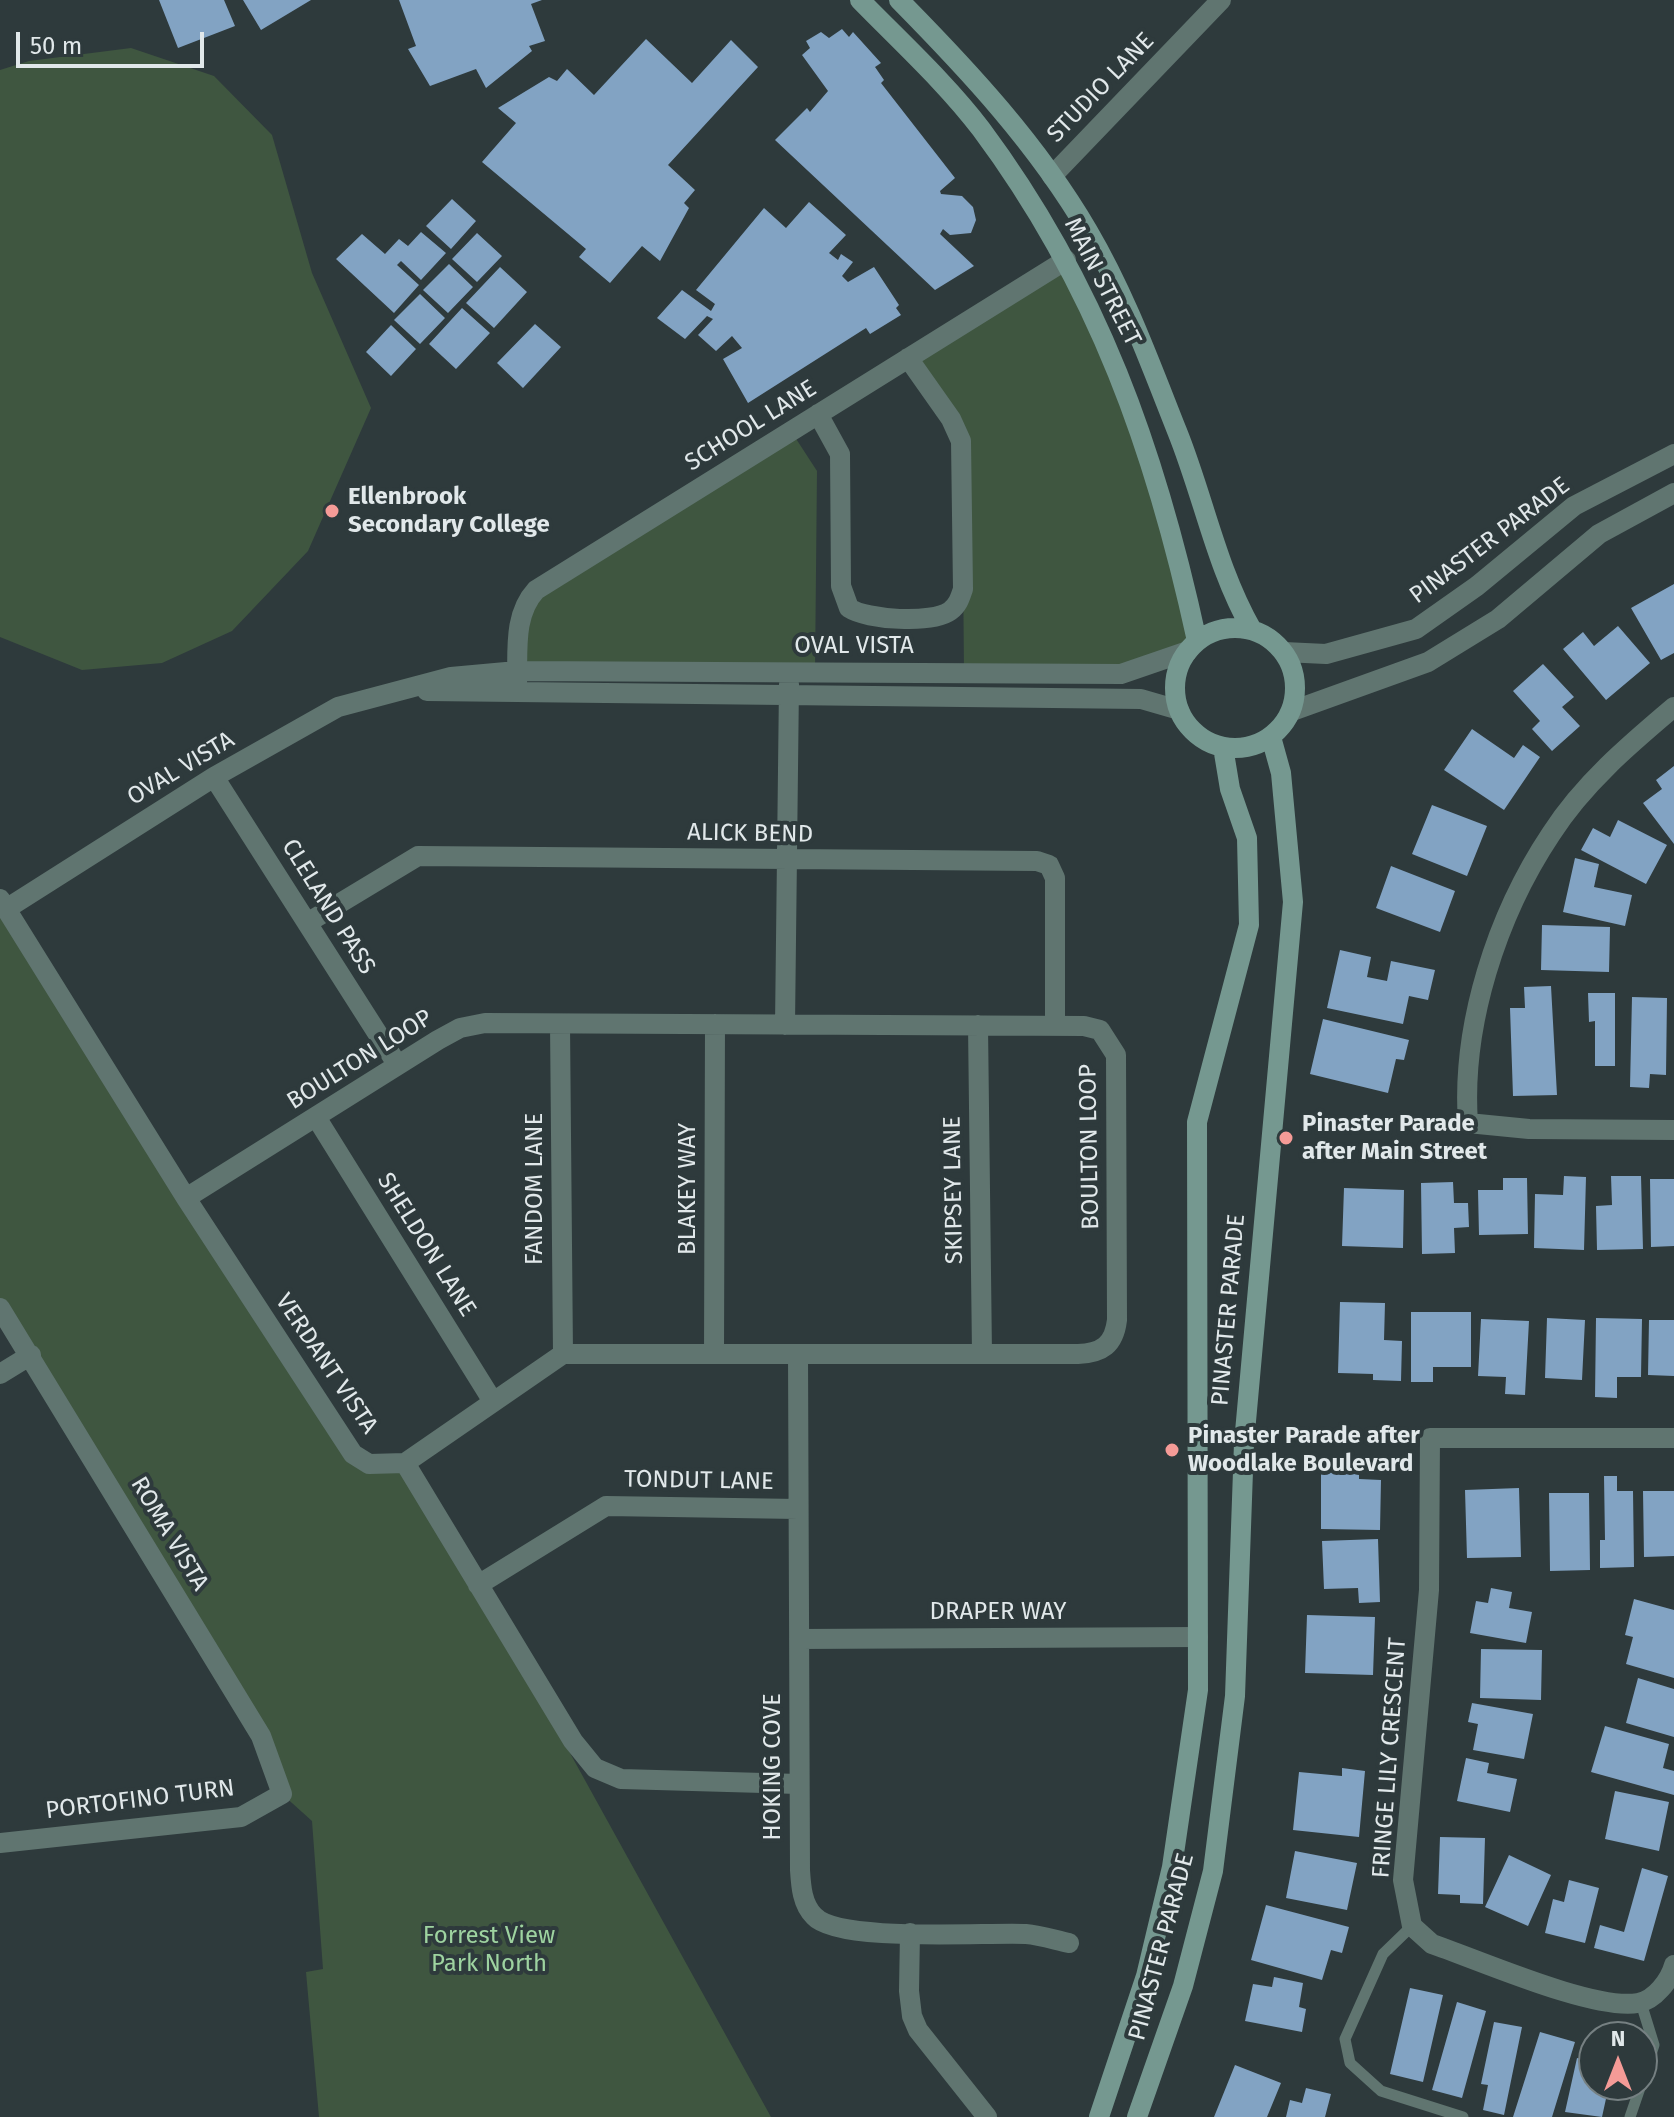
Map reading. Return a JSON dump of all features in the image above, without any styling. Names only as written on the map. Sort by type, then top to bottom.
[{"type":"main road","name":"MAIN STREET","points":[[860,0],[979,127],[1066,260],[1096,320],[1145,439],[1178,551],[1193,646]]},
{"type":"main road","name":"MAIN STREET","points":[[899,0],[986,89],[1052,176],[1088,231],[1132,318],[1180,436],[1229,590],[1252,630]]},
{"type":"main road","points":[[1233,628],[1252,630],[1270,639],[1284,652],[1294,670],[1296,691],[1292,711],[1271,737],[1240,748],[1223,747],[1204,740],[1189,727],[1179,710],[1176,678],[1193,646],[1233,628]]},
{"type":"main road","name":"PINASTER PARADE","points":[[1137,2117],[1183,1986],[1213,1871],[1235,1696],[1244,1443],[1293,902],[1281,773],[1271,737]]},
{"type":"main road","name":"PINASTER PARADE","points":[[1099,2117],[1146,1976],[1172,1867],[1198,1690],[1197,1122],[1249,925],[1247,838],[1230,789],[1223,747]]},
{"type":"street","name":"STUDIO LANE","points":[[1052,176],[1221,0]]},
{"type":"street","name":"SCHOOL LANE","points":[[517,671],[519,618],[525,602],[536,590],[1066,260]]},
{"type":"street","points":[[818,414],[840,454],[841,586],[849,608],[872,617],[938,617],[950,611],[958,603],[963,589],[961,441],[951,419],[908,358]]},
{"type":"street","name":"PINASTER PARADE","points":[[1284,652],[1326,654],[1416,629],[1477,586],[1574,506],[1674,454]]},
{"type":"street","points":[[1292,711],[1428,662],[1498,619],[1599,534],[1674,493]]},
{"type":"street","name":"OVAL VISTA","points":[[3,904],[214,777],[338,707],[391,690],[451,677],[517,671],[1121,674],[1193,646]]},
{"type":"street","points":[[517,671],[517,692]]},
{"type":"street","points":[[785,1025],[789,672]]},
{"type":"street","name":"OVAL VISTA","points":[[391,690],[1141,699],[1179,710]]},
{"type":"street","points":[[1674,707],[1610,762],[1551,833],[1513,902],[1483,986],[1465,1086],[1468,1123],[1529,1129],[1674,1130]]},
{"type":"street","name":"CLELAND PASS","points":[[214,777],[397,1064]]},
{"type":"street","name":"ALICK BEND","points":[[307,923],[418,856],[1037,861],[1049,865],[1055,878],[1055,1026]]},
{"type":"street","name":"VERDANT VISTA","points":[[3,904],[186,1198],[353,1454],[369,1464],[405,1463]]},
{"type":"street","name":"BOULTON LOOP","points":[[186,1198],[397,1064],[460,1028],[485,1023],[1084,1026],[1100,1030],[1116,1055],[1115,1336],[1106,1347],[1092,1353],[563,1354]]},
{"type":"street","name":"FANDOM LANE","points":[[560,1024],[563,1354]]},
{"type":"street","name":"BLAKEY WAY","points":[[714,1354],[715,1024]]},
{"type":"street","name":"SKIPSEY LANE","points":[[978,1025],[982,1354]]},
{"type":"street","name":"SHELDON LANE","points":[[316,1117],[492,1400]]},
{"type":"street","name":"ROMA VISTA","points":[[0,1308],[261,1736],[282,1794]]},
{"type":"street","points":[[563,1354],[492,1400],[405,1463],[573,1741],[595,1768],[621,1779],[799,1784]]},
{"type":"street","name":"HOKING COVE","points":[[798,1354],[799,1784],[801,1886],[805,1904],[815,1918],[833,1927],[861,1932],[1030,1934],[1069,1943]]},
{"type":"street","points":[[0,1374],[31,1355]]},
{"type":"street","name":"FRINGE LILY CRESCENT","points":[[1412,1926],[1403,1880],[1429,1590],[1430,1438],[1674,1438]]},
{"type":"street","name":"TONDUT LANE","points":[[478,1585],[606,1506],[798,1509]]},
{"type":"street","name":"DRAPER WAY","points":[[799,1639],[1198,1637]]},
{"type":"street","name":"PORTOFINO TURN","points":[[1,1839],[241,1817],[282,1794]]},
{"type":"street","points":[[1412,1926],[1432,1944],[1603,2004],[1641,2003],[1669,1981],[1674,1965]]},
{"type":"street","points":[[910,1933],[912,2016],[918,2030],[987,2117]]},
{"type":"lane","points":[[1412,1926],[1383,1954],[1345,2039],[1350,2063],[1381,2091],[1463,2117]]},
{"type":"lane","points":[[1641,2003],[1647,2021]]},
{"type":"green space","points":[[131,48],[214,76],[272,135],[312,273],[371,408],[308,551],[232,631],[162,663],[82,670],[0,637],[0,70],[29,61]]},
{"type":"green space","points":[[1066,260],[1096,320],[1197,641],[1158,663],[964,672],[962,456],[908,358]]},
{"type":"green space","points":[[791,431],[817,471],[815,672],[517,671],[525,602]]},
{"type":"green space","name":"Forrest View Park North","points":[[0,899],[353,1454],[405,1463],[470,1572],[771,2117],[319,2117],[306,1972],[323,1969],[312,1821],[282,1794],[273,1764],[0,1308]]},
{"type":"building","points":[[159,0],[224,0],[235,26],[178,48]]},
{"type":"building","points":[[243,0],[311,0],[261,30]]},
{"type":"building","points":[[399,0],[542,0],[531,4],[545,41],[529,46],[532,51],[486,88],[476,69],[430,86],[408,49],[416,46]]},
{"type":"building","points":[[842,29],[849,37],[853,32],[881,63],[875,67],[884,80],[881,83],[955,178],[940,191],[941,194],[962,196],[973,207],[976,220],[971,233],[950,235],[943,229],[940,234],[974,266],[935,290],[775,140],[807,108],[810,112],[828,91],[802,55],[810,48],[806,41],[821,32],[829,38]]},
{"type":"building","points":[[646,39],[692,83],[731,40],[758,67],[668,165],[695,190],[684,203],[689,208],[660,261],[642,246],[610,283],[579,257],[586,249],[482,162],[516,123],[498,108],[549,77],[557,81],[567,69],[594,95]]},
{"type":"building","points":[[452,199],[476,221],[451,249],[426,226]]},
{"type":"building","points":[[809,202],[846,235],[829,253],[838,260],[841,254],[853,262],[842,276],[848,282],[874,267],[899,305],[896,308],[901,315],[870,334],[866,328],[748,403],[723,359],[742,348],[732,336],[716,351],[698,335],[713,319],[707,316],[685,339],[657,318],[682,290],[711,311],[715,304],[696,290],[764,208],[786,228]]},
{"type":"building","points":[[421,232],[446,253],[421,280],[401,261],[397,265],[419,285],[394,313],[336,259],[362,234],[385,254],[399,239],[408,246]]},
{"type":"building","points":[[477,233],[502,256],[477,282],[452,259]]},
{"type":"building","points":[[449,264],[473,287],[448,313],[423,290]]},
{"type":"building","points":[[500,267],[527,292],[494,328],[466,303]]},
{"type":"building","points":[[420,294],[445,318],[420,344],[394,320]]},
{"type":"building","points":[[462,308],[490,333],[456,369],[429,344]]},
{"type":"building","points":[[535,324],[561,347],[523,388],[497,363]]},
{"type":"building","points":[[391,325],[416,349],[391,376],[366,352]]},
{"type":"building","points":[[1674,584],[1674,653],[1661,660],[1631,608]]},
{"type":"building","points":[[1618,626],[1650,663],[1606,700],[1563,649],[1583,632],[1594,646]]},
{"type":"building","points":[[1543,664],[1574,697],[1562,707],[1580,726],[1552,751],[1532,729],[1540,721],[1513,691]]},
{"type":"building","points":[[1472,729],[1514,758],[1523,745],[1540,757],[1504,810],[1444,770]]},
{"type":"building","points":[[1674,766],[1674,844],[1643,803],[1662,789],[1656,780]]},
{"type":"building","points":[[1432,805],[1487,826],[1467,876],[1412,854]]},
{"type":"building","points":[[1618,820],[1667,845],[1646,884],[1581,850],[1593,828],[1610,837]]},
{"type":"building","points":[[1575,858],[1599,864],[1594,887],[1632,895],[1625,926],[1563,912]]},
{"type":"building","points":[[1391,866],[1455,891],[1440,932],[1376,908]]},
{"type":"building","points":[[1542,925],[1610,927],[1609,972],[1541,970]]},
{"type":"building","points":[[1340,950],[1371,957],[1367,977],[1387,981],[1391,961],[1435,970],[1428,1000],[1409,996],[1403,1024],[1327,1008]]},
{"type":"building","points":[[1551,986],[1557,1095],[1513,1096],[1510,1008],[1525,1008],[1524,987]]},
{"type":"building","points":[[1588,993],[1615,993],[1615,1066],[1595,1066],[1595,1021],[1589,1022]]},
{"type":"building","points":[[1632,997],[1667,998],[1666,1075],[1650,1074],[1649,1088],[1630,1087]]},
{"type":"building","points":[[1323,1019],[1409,1040],[1404,1060],[1396,1059],[1388,1093],[1310,1074]]},
{"type":"building","points":[[1564,1176],[1586,1177],[1584,1250],[1534,1248],[1535,1194],[1563,1195]]},
{"type":"building","points":[[1611,1176],[1641,1176],[1643,1249],[1597,1250],[1596,1206],[1612,1205]]},
{"type":"building","points":[[1503,1178],[1527,1178],[1528,1234],[1479,1235],[1478,1190],[1503,1190]]},
{"type":"building","points":[[1650,1179],[1674,1179],[1674,1246],[1651,1247]]},
{"type":"building","points":[[1453,1182],[1454,1203],[1468,1203],[1469,1227],[1454,1228],[1455,1253],[1422,1254],[1421,1183]]},
{"type":"building","points":[[1344,1188],[1404,1190],[1403,1248],[1342,1246]]},
{"type":"building","points":[[1340,1302],[1385,1303],[1384,1340],[1402,1341],[1401,1381],[1373,1380],[1373,1374],[1338,1373]]},
{"type":"building","points":[[1411,1312],[1471,1312],[1471,1367],[1433,1367],[1433,1382],[1411,1382]]},
{"type":"building","points":[[1547,1318],[1585,1320],[1582,1380],[1545,1378]]},
{"type":"building","points":[[1596,1318],[1642,1319],[1641,1377],[1617,1377],[1617,1398],[1595,1397]]},
{"type":"building","points":[[1481,1319],[1529,1321],[1525,1395],[1505,1394],[1506,1377],[1478,1376]]},
{"type":"building","points":[[1649,1320],[1674,1320],[1674,1376],[1648,1375]]},
{"type":"building","points":[[1321,1469],[1359,1469],[1359,1479],[1381,1480],[1380,1530],[1321,1529]]},
{"type":"building","points":[[1604,1476],[1617,1476],[1617,1491],[1633,1491],[1634,1567],[1600,1568],[1600,1540],[1605,1540]]},
{"type":"building","points":[[1519,1488],[1521,1557],[1467,1558],[1465,1490]]},
{"type":"building","points":[[1643,1491],[1674,1491],[1674,1556],[1644,1557]]},
{"type":"building","points":[[1549,1493],[1589,1493],[1590,1570],[1550,1571]]},
{"type":"building","points":[[1378,1539],[1380,1602],[1359,1603],[1358,1588],[1324,1589],[1322,1541]]},
{"type":"building","points":[[1491,1588],[1512,1592],[1509,1608],[1532,1612],[1526,1643],[1470,1633],[1476,1601],[1488,1603]]},
{"type":"building","points":[[1634,1599],[1674,1610],[1674,1678],[1626,1664],[1633,1637],[1625,1635]]},
{"type":"building","points":[[1307,1615],[1375,1617],[1373,1675],[1305,1673]]},
{"type":"building","points":[[1481,1649],[1542,1650],[1541,1700],[1480,1698]]},
{"type":"building","points":[[1638,1678],[1674,1689],[1674,1737],[1626,1723]]},
{"type":"building","points":[[1472,1703],[1533,1714],[1524,1759],[1473,1750],[1478,1724],[1468,1722]]},
{"type":"building","points":[[1605,1726],[1669,1744],[1663,1768],[1674,1771],[1674,1795],[1591,1772]]},
{"type":"building","points":[[1466,1758],[1489,1763],[1487,1773],[1517,1779],[1510,1812],[1457,1801]]},
{"type":"building","points":[[1342,1768],[1365,1771],[1359,1837],[1293,1830],[1299,1772],[1342,1776]]},
{"type":"building","points":[[1615,1791],[1669,1802],[1659,1851],[1605,1839]]},
{"type":"building","points":[[1440,1837],[1485,1838],[1483,1904],[1460,1903],[1460,1895],[1438,1894]]},
{"type":"building","points":[[1295,1851],[1357,1863],[1347,1910],[1286,1898]]},
{"type":"building","points":[[1509,1855],[1551,1875],[1528,1926],[1485,1907]]},
{"type":"building","points":[[1642,1868],[1668,1876],[1644,1961],[1594,1948],[1600,1925],[1624,1932]]},
{"type":"building","points":[[1569,1880],[1599,1888],[1585,1943],[1545,1933],[1553,1899],[1564,1902]]},
{"type":"building","points":[[1266,1905],[1349,1927],[1342,1953],[1331,1950],[1322,1980],[1251,1960]]},
{"type":"building","points":[[1274,1977],[1303,1983],[1299,2007],[1306,2009],[1302,2032],[1245,2021],[1253,1984],[1272,1987]]},
{"type":"building","points":[[1410,1988],[1443,1995],[1423,2082],[1390,2074]]},
{"type":"building","points":[[1457,2002],[1486,2011],[1462,2098],[1432,2090]]},
{"type":"building","points":[[1494,2022],[1522,2027],[1504,2115],[1483,2110],[1488,2085],[1481,2084]]},
{"type":"building","points":[[1540,2032],[1575,2042],[1552,2117],[1513,2117]]},
{"type":"building","points":[[1577,2058],[1578,2101],[1606,2101],[1602,2117],[1565,2112]]},
{"type":"building","points":[[1235,2065],[1281,2083],[1267,2117],[1214,2117]]},
{"type":"building","points":[[1306,2088],[1331,2094],[1325,2117],[1286,2117],[1290,2100],[1302,2103]]},
{"type":"place","name":"Ellenbrook Secondary College","points":[[332,511]]},
{"type":"place","name":"Pinaster Parade after Main Street","points":[[1286,1138]]},
{"type":"place","name":"Pinaster Parade after Woodlake Boulevard","points":[[1172,1450]]}]
